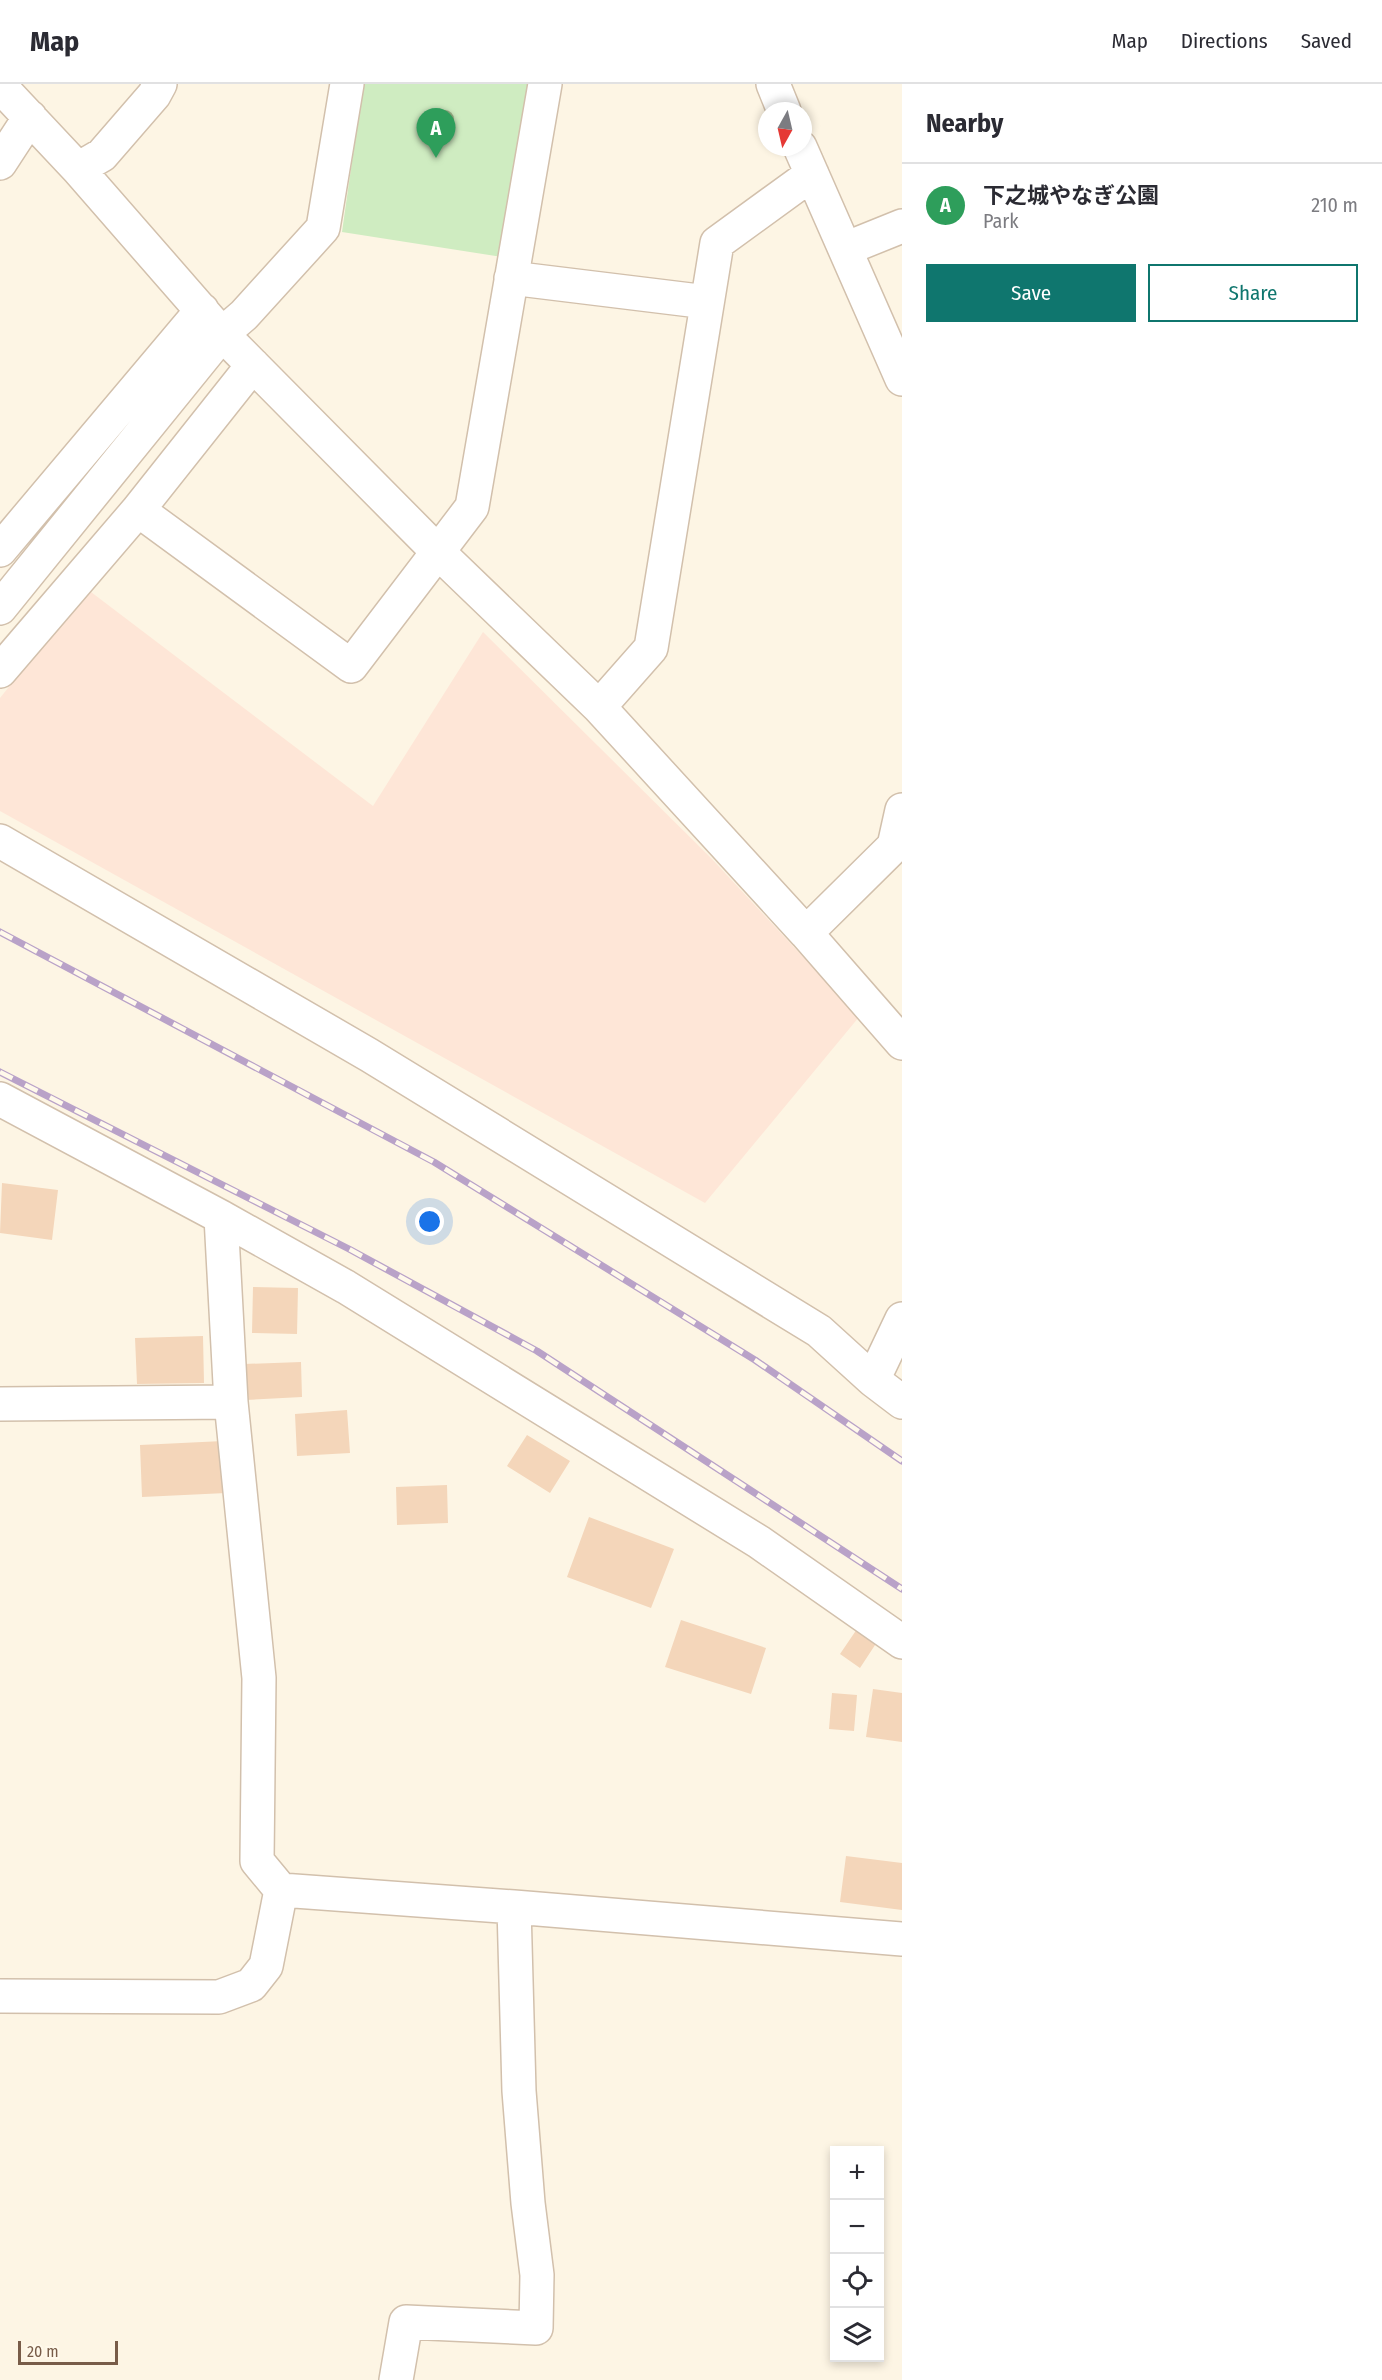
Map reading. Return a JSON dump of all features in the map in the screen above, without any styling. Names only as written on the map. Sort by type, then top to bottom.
[{"type":"street","points":[[78,169],[102,155],[154,95],[160,84]]},
{"type":"street","points":[[0,550],[212,322],[244,315],[323,228],[347,84]]},
{"type":"street","points":[[138,510],[351,666],[472,507],[545,84]]},
{"type":"street","points":[[773,84],[780,102]]},
{"type":"street","points":[[0,86],[78,169],[212,322],[253,365],[439,553],[599,707],[806,933],[902,1043]]},
{"type":"street","points":[[0,163],[30,117]]},
{"type":"street","points":[[599,707],[651,648],[717,243],[806,161],[902,379]]},
{"type":"street","points":[[845,249],[902,226]]},
{"type":"street","points":[[511,278],[707,302]]},
{"type":"street","points":[[0,608],[212,322]]},
{"type":"street","points":[[0,671],[138,510],[253,365]]},
{"type":"street","points":[[806,933],[894,846],[902,810]]},
{"type":"street","points":[[0,841],[369,1055],[819,1330],[873,1380],[902,1402]]},
{"type":"street","points":[[0,1099],[356,1293],[759,1542],[902,1642]]},
{"type":"street","points":[[220,1217],[231,1402],[259,1678],[257,1861],[281,1890],[902,1939]]},
{"type":"street","points":[[873,1380],[902,1319]]},
{"type":"street","points":[[0,1404],[231,1402]]},
{"type":"street","points":[[0,1996],[219,1996],[251,1985],[266,1966],[281,1890]]},
{"type":"street","points":[[396,2380],[406,2322],[536,2328],[537,2275],[528,2203],[519,2091],[514,1907]]},
{"type":"shaded area","points":[[87,589],[373,806],[483,632],[712,859],[859,1017],[705,1203],[0,811],[0,698]]},
{"type":"green space","points":[[363,84],[531,84],[502,257],[342,232]]},
{"type":"building","points":[[2,1183],[58,1190],[52,1240],[0,1233]]},
{"type":"building","points":[[253,1287],[298,1288],[297,1334],[252,1333]]},
{"type":"building","points":[[203,1336],[204,1383],[137,1384],[135,1338]]},
{"type":"building","points":[[301,1362],[302,1397],[246,1400],[244,1364]]},
{"type":"building","points":[[347,1410],[350,1453],[297,1456],[295,1414]]},
{"type":"building","points":[[527,1435],[570,1461],[550,1493],[507,1466]]},
{"type":"building","points":[[223,1441],[226,1493],[142,1497],[140,1445]]},
{"type":"building","points":[[447,1485],[448,1523],[397,1525],[396,1487]]},
{"type":"building","points":[[589,1517],[674,1549],[651,1608],[567,1577]]},
{"type":"building","points":[[681,1620],[766,1648],[751,1694],[665,1667]]},
{"type":"building","points":[[857,1629],[877,1642],[860,1668],[840,1654]]},
{"type":"building","points":[[873,1689],[902,1693],[902,1742],[866,1737]]},
{"type":"building","points":[[832,1693],[857,1695],[854,1731],[829,1729]]},
{"type":"building","points":[[846,1856],[902,1863],[902,1910],[840,1902]]},
{"type":"railway","points":[[0,932],[434,1162],[755,1360],[902,1461]]},
{"type":"railway","points":[[0,1072],[349,1249],[537,1351],[902,1589]]},
{"type":"place","name":"下之城やなぎ公園","points":[[436,158]]}]
